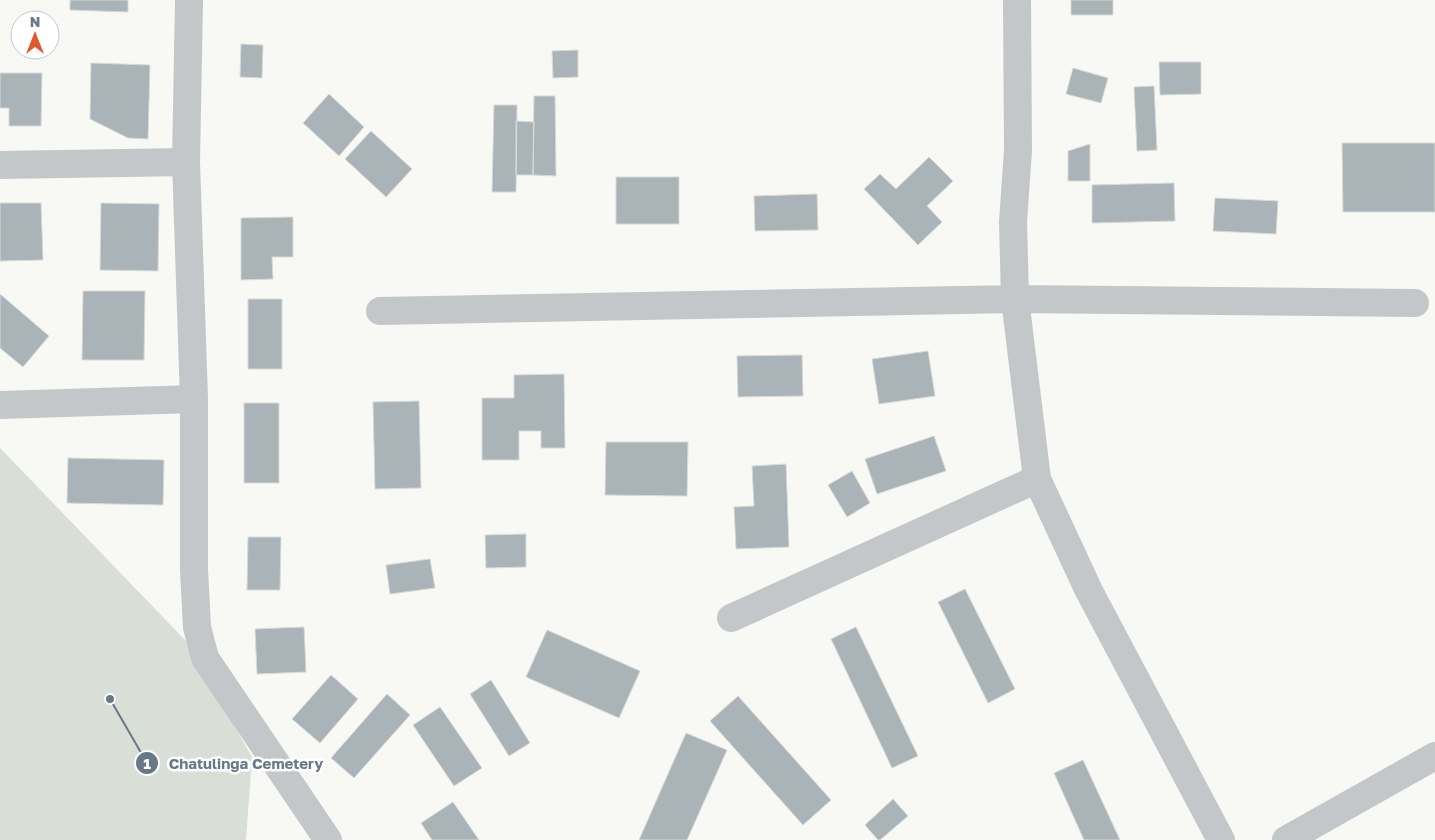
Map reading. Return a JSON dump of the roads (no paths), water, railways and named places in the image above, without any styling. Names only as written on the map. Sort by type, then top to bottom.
[{"type":"street","points":[[189,0],[186,162],[194,399],[194,570],[197,627],[205,658],[328,840]]},
{"type":"street","points":[[1017,0],[1018,150],[1013,222],[1015,299],[1037,479],[1089,591],[1221,840]]},
{"type":"street","points":[[0,165],[186,162]]},
{"type":"street","points":[[380,311],[1015,299],[1415,303]]},
{"type":"street","points":[[0,406],[194,399]]},
{"type":"street","points":[[731,618],[1037,479]]},
{"type":"street","points":[[1286,840],[1435,756]]},
{"type":"place","name":"Chatulinga Cemetery","points":[[110,699]]}]
